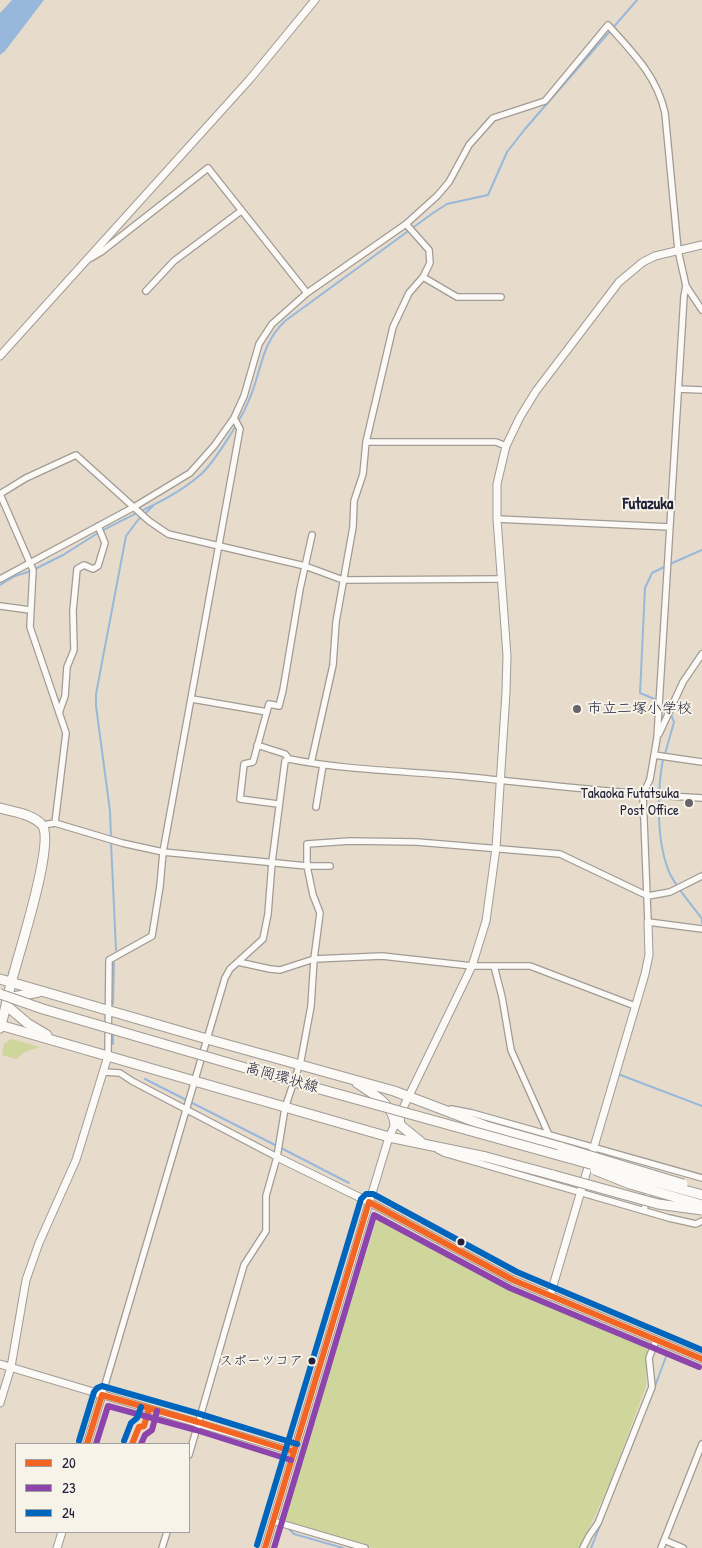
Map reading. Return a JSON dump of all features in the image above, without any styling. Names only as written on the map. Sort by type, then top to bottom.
[{"type":"main road","points":[[0,808],[36,819],[43,826],[45,832],[42,861],[31,917],[4,1002],[0,1026],[56,1040],[389,1137],[486,1157],[658,1204],[702,1210]]},
{"type":"main road","points":[[0,979],[207,1040],[394,1091],[486,1126],[559,1150],[623,1164],[702,1190]]},
{"type":"main road","points":[[4,1002],[44,991]]},
{"type":"main road","points":[[4,1002],[27,1023],[56,1040]]},
{"type":"main road","name":"高岡環状線","points":[[4,1002],[43,1009],[271,1076],[559,1150],[702,1195]]},
{"type":"main road","points":[[351,1079],[387,1106],[400,1126],[427,1145]]},
{"type":"main road","name":"高岡環状線","points":[[559,1150],[630,1184],[702,1205]]},
{"type":"street","points":[[0,356],[243,87],[315,0]]},
{"type":"street","points":[[0,579],[134,507],[190,473],[214,446],[234,418],[244,396],[259,344],[272,324],[307,293],[406,224],[437,196],[449,182],[468,146],[493,118],[545,101],[608,26],[644,67],[661,96],[665,113],[678,250],[686,286],[702,310]]},
{"type":"street","points":[[84,261],[101,252],[208,168],[307,293]]},
{"type":"street","points":[[146,291],[174,260],[241,211]]},
{"type":"street","points":[[311,763],[333,665],[336,622],[353,527],[354,501],[363,474],[366,442],[393,327],[409,293],[423,277],[430,263],[429,250],[406,224]]},
{"type":"street","points":[[265,1548],[389,1137],[472,966],[486,921],[496,848],[507,656],[497,519],[497,484],[506,446],[510,435],[536,391],[619,282],[643,262],[655,256],[702,245]]},
{"type":"street","points":[[423,277],[457,297],[501,297]]},
{"type":"street","points":[[550,1296],[649,956],[643,795],[650,779],[657,738],[686,286]]},
{"type":"street","points":[[678,389],[702,390]]},
{"type":"street","points":[[0,1403],[11,1368],[26,1280],[76,1160],[108,1056],[108,960],[152,936],[164,852],[240,429],[234,418]]},
{"type":"street","points":[[366,442],[496,442],[506,446]]},
{"type":"street","points":[[55,823],[66,734],[30,627],[33,570],[0,494],[26,478],[76,455],[149,521],[168,534],[305,566],[343,580],[501,578]]},
{"type":"street","points":[[497,519],[670,527]]},
{"type":"street","points":[[59,713],[65,696],[67,666],[74,650],[73,611],[77,570],[84,565],[93,568],[98,566],[105,543],[98,526]]},
{"type":"street","points":[[278,804],[240,799],[244,764],[253,762],[269,704],[279,706],[312,535]]},
{"type":"street","points":[[0,606],[30,610]]},
{"type":"street","points":[[657,738],[683,682],[702,654]]},
{"type":"street","points":[[192,699],[267,712]]},
{"type":"street","points":[[257,745],[285,754],[289,758],[323,765],[500,780],[643,795],[702,798]]},
{"type":"street","points":[[654,755],[702,762]]},
{"type":"street","points":[[87,1443],[187,1110],[224,978],[230,969],[263,939],[268,914],[278,804],[285,760],[289,758]]},
{"type":"street","points":[[316,807],[323,765]]},
{"type":"street","points":[[43,826],[55,823],[122,843],[164,852],[307,866],[330,866]]},
{"type":"street","points":[[190,1451],[244,1265],[266,1231],[266,1196],[277,1157],[285,1108],[300,1064],[311,1006],[314,959],[320,913],[313,895],[307,866],[307,844],[350,841],[418,842],[560,854],[648,896],[670,892],[702,876]]},
{"type":"street","points":[[648,922],[702,929]]},
{"type":"street","points":[[238,962],[280,970],[314,959],[382,956],[472,966],[530,966],[635,1006]]},
{"type":"street","points":[[494,966],[502,997],[511,1050],[548,1135]]},
{"type":"street","points":[[104,1072],[120,1073],[277,1157],[369,1202],[480,1263],[550,1296],[702,1359]]},
{"type":"street","points":[[436,1106],[472,1113],[702,1178]]},
{"type":"street","points":[[427,1145],[444,1153],[644,1210],[696,1224],[702,1221]]},
{"type":"street","points":[[644,1210],[656,1165]]},
{"type":"street","points":[[584,1548],[589,1536],[598,1523],[652,1387],[653,1381],[649,1358],[656,1340]]},
{"type":"street","points":[[0,1364],[294,1452]]},
{"type":"street","points":[[661,1548],[702,1444]]},
{"type":"street","points":[[273,1521],[365,1548]]},
{"type":"street","points":[[57,1548],[62,1533]]},
{"type":"street","points":[[162,1548],[167,1533]]},
{"type":"street","points":[[664,1540],[683,1548]]},
{"type":"green space","points":[[11,1039],[40,1047],[25,1052],[16,1059],[2,1055],[4,1044]]},
{"type":"green space","points":[[377,1218],[536,1301],[647,1348],[646,1386],[609,1485],[580,1548],[373,1548],[284,1520]]},
{"type":"water","points":[[12,0],[44,0],[0,55],[0,13]]},
{"type":"waterway","points":[[102,531],[177,492],[205,470],[227,441],[240,418],[253,389],[266,349],[277,330],[285,321],[447,204],[488,195],[507,152],[637,0]]},
{"type":"waterway","points":[[111,837],[110,811],[96,694],[126,536],[138,520],[153,506]]},
{"type":"waterway","points":[[35,569],[63,555],[98,533]]},
{"type":"waterway","points":[[670,564],[702,550]]},
{"type":"waterway","points":[[657,700],[640,693],[645,588],[652,573],[666,566]]},
{"type":"waterway","points":[[0,585],[15,576],[31,571]]},
{"type":"waterway","points":[[662,702],[668,710]]},
{"type":"waterway","points":[[665,754],[674,722],[671,714]]},
{"type":"waterway","points":[[663,759],[659,817],[665,862],[673,880],[702,919],[702,923]]},
{"type":"waterway","points":[[111,842],[116,950]]},
{"type":"waterway","points":[[113,1004],[114,963]]},
{"type":"waterway","points":[[113,1033],[113,1044]]},
{"type":"waterway","points":[[618,1074],[702,1106]]},
{"type":"waterway","points":[[145,1079],[277,1146]]},
{"type":"waterway","points":[[281,1148],[349,1183]]},
{"type":"waterway","points":[[381,1219],[511,1287],[667,1354],[654,1389]]},
{"type":"waterway","points":[[306,1448],[347,1305],[375,1220]]},
{"type":"waterway","points":[[285,1523],[283,1519],[302,1462]]},
{"type":"waterway","points":[[591,1548],[601,1523]]},
{"type":"waterway","points":[[288,1528],[294,1534],[343,1548]]},
{"type":"transit line","name":"24","points":[[257,1545],[361,1199],[366,1194],[373,1194],[517,1272],[702,1350]]},
{"type":"transit line","name":"20","points":[[265,1548],[369,1202],[513,1280],[702,1359]]},
{"type":"transit line","name":"23","points":[[274,1548],[374,1215],[510,1288],[699,1367]]},
{"type":"transit line","name":"24","points":[[79,1441],[94,1392],[102,1386],[297,1444]]},
{"type":"transit line","name":"20","points":[[87,1443],[102,1395],[294,1452]]},
{"type":"transit line","name":"23","points":[[96,1443],[108,1406],[196,1430],[291,1460]]},
{"type":"transit line","name":"24","points":[[124,1441],[131,1423],[137,1418],[141,1407]]},
{"type":"transit line","name":"20","points":[[132,1443],[139,1427],[144,1426],[149,1409]]},
{"type":"transit line","name":"23","points":[[141,1443],[145,1435],[152,1430],[157,1411]]},
{"type":"place","name":"市立二塚小学校","points":[[577,709]]},
{"type":"place","name":"Takaoka Futatsuka Post Office","points":[[689,803]]},
{"type":"place","name":"スポーツコア","points":[[312,1361]]},
{"type":"district","name":"Futazuka","points":[[648,505]]}]
